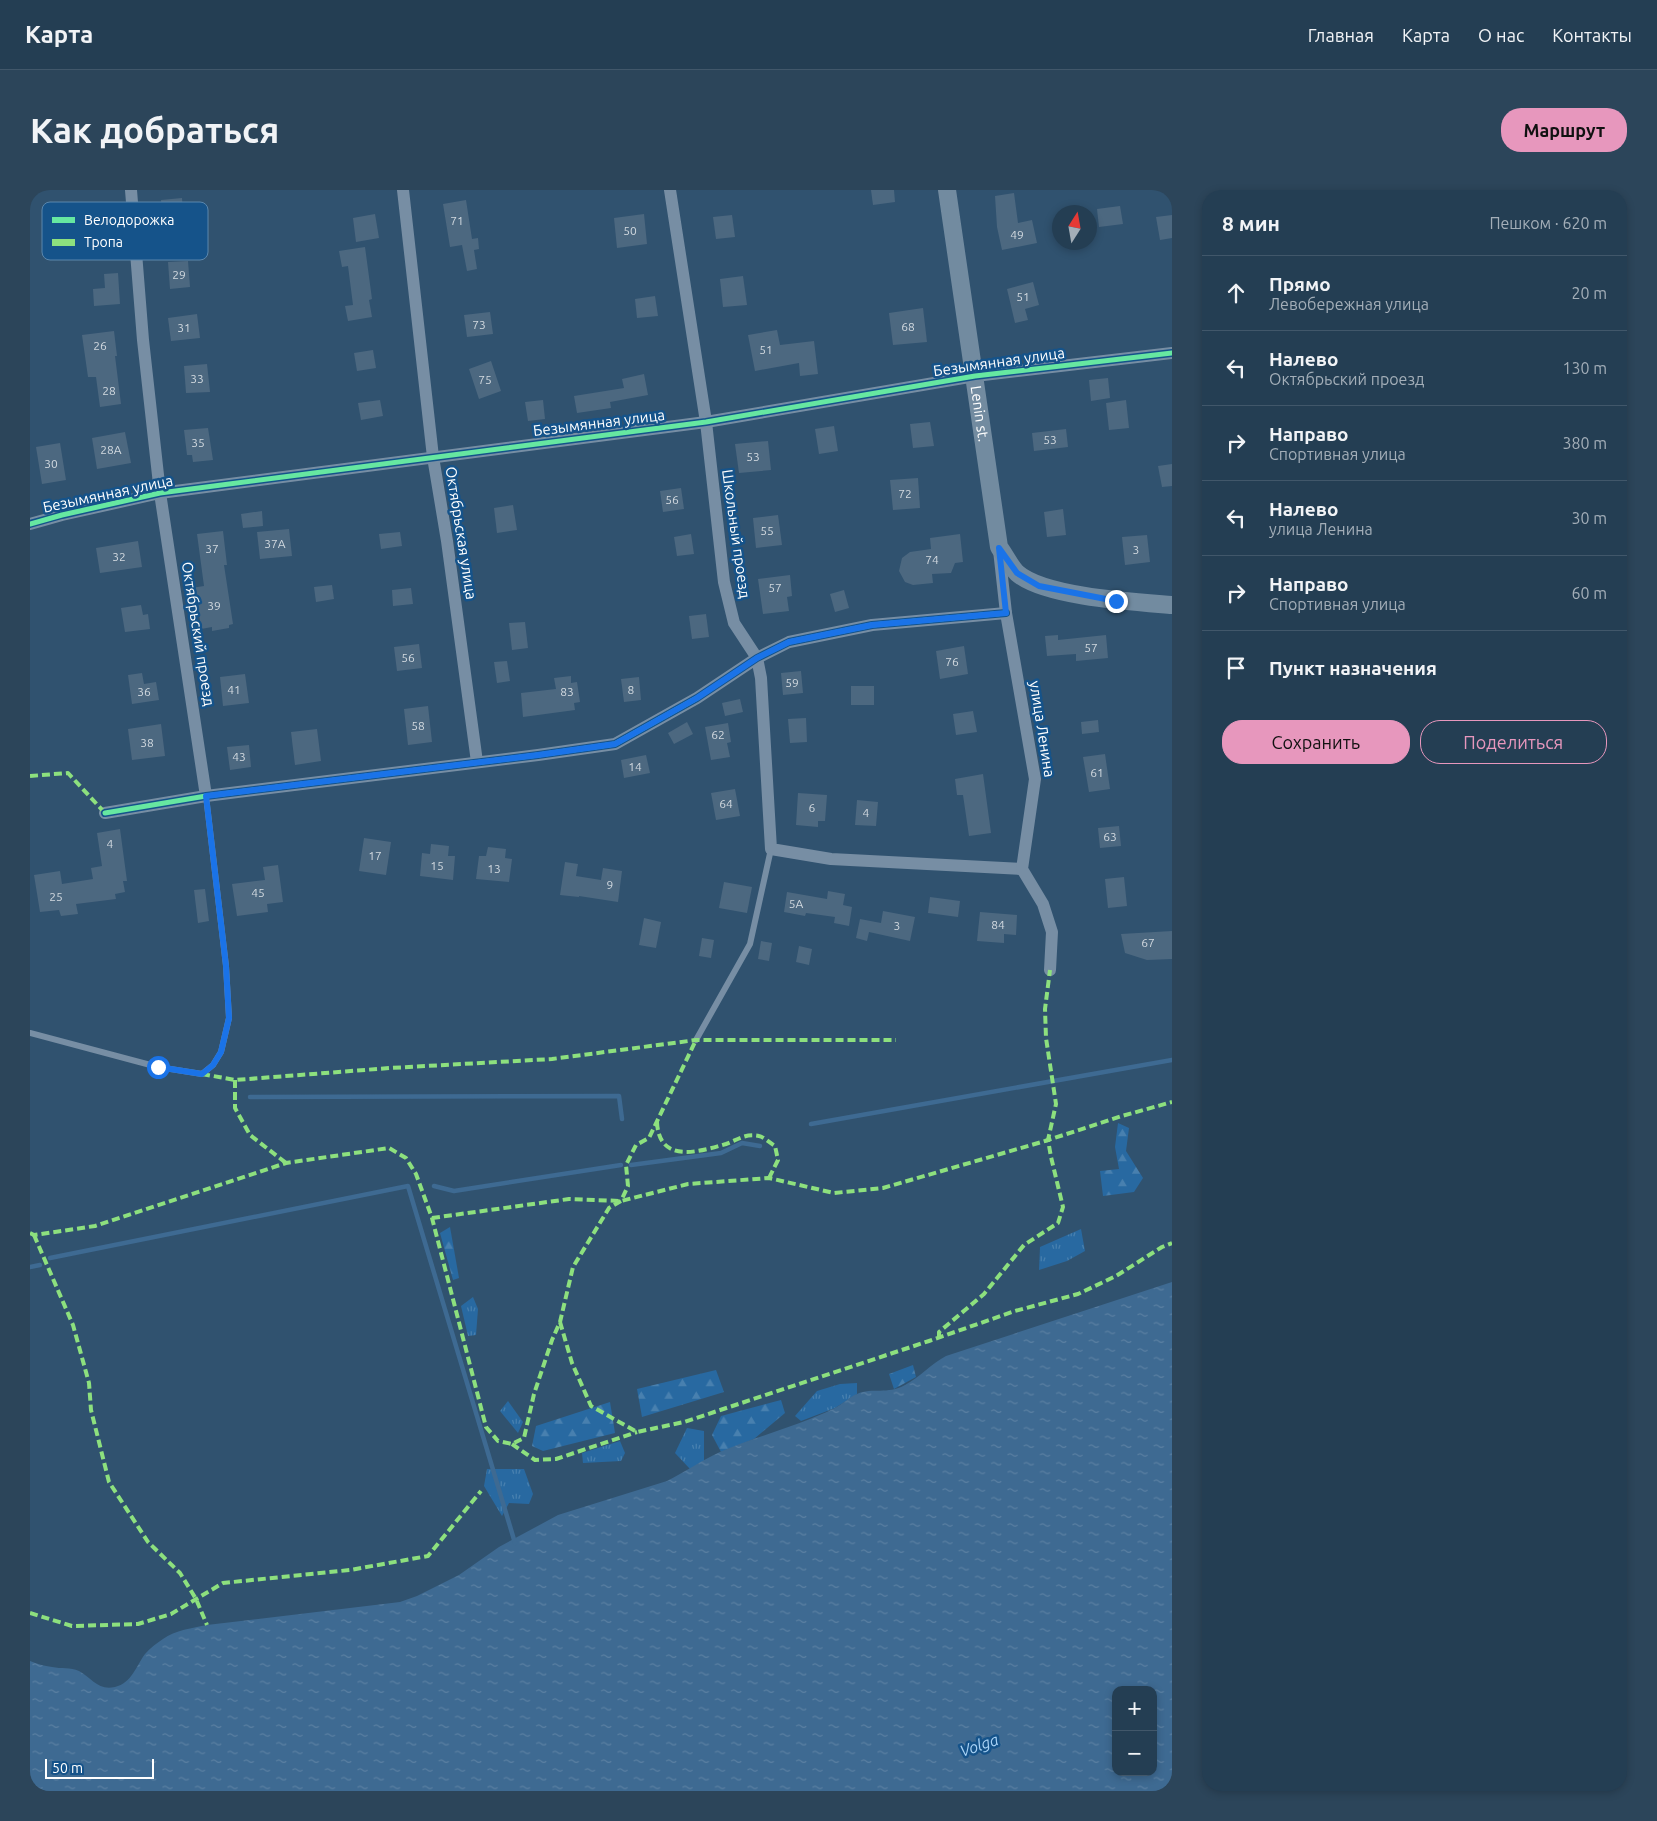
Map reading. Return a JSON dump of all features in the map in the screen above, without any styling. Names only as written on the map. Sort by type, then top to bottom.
[{"type":"street","name":"Октябрьская улица","points":[[403,190],[433,457],[447,541],[477,762]]},
{"type":"street","name":"Школьный проезд","points":[[670,190],[706,422],[724,582],[734,623],[757,658],[760,678],[771,849]]},
{"type":"street","name":"Lenin st.","points":[[947,190],[976,376],[999,548]]},
{"type":"street","name":"Октябрьский проезд","points":[[137,260],[143,340],[160,493],[206,796]]},
{"type":"street","name":"Безымянная улица","points":[[30,524],[160,493],[706,422],[976,376],[1172,353]]},
{"type":"street","points":[[999,548],[1017,573],[1039,586],[1116,601],[1172,605]]},
{"type":"street","name":"улица Ленина","points":[[999,548],[1006,613],[1035,779],[1022,869]]},
{"type":"street","points":[[105,813],[206,796],[615,744],[697,698],[757,658],[789,642],[872,625],[1006,613]]},
{"type":"street","points":[[771,849],[832,859],[1022,869],[1043,904],[1052,932],[1050,970]]},
{"type":"lane","name":"Октябрьский проезд","points":[[30,1033],[158,1067],[202,1074],[213,1065],[221,1052],[229,1018],[226,966],[206,796]]},
{"type":"lane","name":"Школьный проезд","points":[[696,1040],[750,944],[771,849]]},
{"type":"green space","points":[[1118,1123],[1129,1128],[1126,1151],[1143,1178],[1134,1192],[1103,1196],[1100,1171],[1119,1169],[1115,1147]]},
{"type":"green space","points":[[450,1227],[459,1278],[453,1280],[440,1233]]},
{"type":"green space","points":[[1081,1229],[1085,1251],[1067,1261],[1039,1270],[1040,1247]]},
{"type":"green space","points":[[473,1297],[478,1309],[476,1335],[468,1336],[461,1306]]},
{"type":"green space","points":[[913,1365],[916,1377],[894,1389],[889,1374]]},
{"type":"green space","points":[[716,1370],[724,1392],[642,1417],[637,1389]]},
{"type":"green space","points":[[857,1383],[857,1394],[835,1408],[801,1421],[795,1416],[817,1391],[840,1384]]},
{"type":"green space","points":[[781,1400],[785,1413],[754,1439],[721,1452],[712,1435],[721,1416]]},
{"type":"green space","points":[[508,1401],[523,1422],[518,1433],[500,1411]]},
{"type":"green space","points":[[610,1402],[615,1433],[543,1451],[532,1446],[536,1426]]},
{"type":"green space","points":[[687,1428],[704,1431],[704,1461],[690,1469],[675,1453]]},
{"type":"green space","points":[[620,1441],[625,1453],[621,1461],[583,1463],[582,1453]]},
{"type":"green space","points":[[487,1469],[524,1469],[533,1494],[529,1504],[509,1503],[502,1516],[484,1486]]},
{"type":"water","name":"Volga","points":[[1172,1282],[1172,1791],[30,1791],[30,1661],[55,1668],[79,1671],[100,1686],[109,1688],[126,1682],[151,1648],[179,1631],[207,1625],[400,1602],[417,1596],[459,1575],[499,1547],[558,1515],[667,1481],[720,1452],[821,1414],[857,1394],[898,1388],[910,1382],[946,1356]]},
{"type":"building","points":[[871,190],[894,190],[895,202],[873,205]]},
{"type":"building","points":[[1014,193],[1018,223],[1032,220],[1037,243],[1002,250],[997,227],[995,196]]},
{"type":"building","points":[[182,198],[182,202],[161,202],[161,200]]},
{"type":"building","points":[[466,200],[472,239],[478,238],[479,249],[474,250],[477,269],[467,271],[462,245],[450,247],[443,204]]},
{"type":"building","points":[[1120,206],[1123,224],[1099,227],[1097,209]]},
{"type":"building","points":[[375,214],[379,238],[356,242],[353,218]]},
{"type":"building","points":[[644,214],[647,244],[617,248],[614,218]]},
{"type":"building","points":[[732,215],[735,237],[716,239],[713,217]]},
{"type":"building","points":[[1172,215],[1172,238],[1160,240],[1156,217]]},
{"type":"building","points":[[365,247],[372,299],[369,300],[372,317],[348,321],[345,306],[353,305],[348,266],[342,267],[339,251]]},
{"type":"building","points":[[188,261],[190,287],[170,289],[168,262]]},
{"type":"building","points":[[118,273],[120,304],[94,306],[93,289],[105,288],[104,274]]},
{"type":"building","points":[[743,276],[747,305],[723,307],[720,279]]},
{"type":"building","points":[[1033,282],[1039,305],[1025,309],[1028,320],[1015,323],[1007,289]]},
{"type":"building","points":[[655,296],[658,316],[637,318],[635,299]]},
{"type":"building","points":[[923,308],[927,342],[893,345],[889,313]]},
{"type":"building","points":[[490,312],[493,334],[467,337],[464,315]]},
{"type":"building","points":[[197,314],[200,338],[171,341],[168,318]]},
{"type":"building","points":[[777,330],[780,345],[814,341],[818,374],[800,376],[799,363],[755,371],[748,335]]},
{"type":"building","points":[[114,331],[121,404],[100,407],[96,377],[88,377],[82,335]]},
{"type":"building","points":[[373,350],[376,368],[357,371],[354,353]]},
{"type":"building","points":[[491,361],[501,391],[479,399],[469,369]]},
{"type":"building","points":[[207,364],[210,392],[186,393],[184,366]]},
{"type":"building","points":[[644,374],[648,395],[610,402],[611,408],[577,413],[574,396],[624,388],[622,379]]},
{"type":"building","points":[[1108,378],[1110,398],[1091,401],[1089,380]]},
{"type":"building","points":[[380,400],[383,416],[361,420],[358,403]]},
{"type":"building","points":[[543,400],[545,419],[528,421],[525,402]]},
{"type":"building","points":[[1126,400],[1129,428],[1109,430],[1106,403]]},
{"type":"building","points":[[930,422],[934,446],[913,448],[910,424]]},
{"type":"building","points":[[834,426],[838,451],[819,454],[815,429]]},
{"type":"building","points":[[208,428],[213,460],[193,462],[192,455],[187,455],[184,430]]},
{"type":"building","points":[[1066,429],[1068,447],[1034,451],[1032,433]]},
{"type":"building","points":[[125,432],[131,463],[97,469],[92,438]]},
{"type":"building","points":[[768,441],[771,470],[739,473],[735,444]]},
{"type":"building","points":[[60,443],[66,480],[42,484],[36,447]]},
{"type":"building","points":[[1172,464],[1172,486],[1162,487],[1158,466]]},
{"type":"building","points":[[918,478],[920,508],[893,510],[890,480]]},
{"type":"building","points":[[681,488],[684,509],[663,512],[660,491]]},
{"type":"building","points":[[513,505],[517,530],[497,533],[494,508]]},
{"type":"building","points":[[1063,509],[1066,535],[1047,537],[1044,512]]},
{"type":"building","points":[[262,511],[263,526],[243,528],[241,514]]},
{"type":"building","points":[[778,515],[782,545],[756,548],[753,518]]},
{"type":"building","points":[[289,529],[292,556],[260,559],[257,532]]},
{"type":"building","points":[[223,531],[227,565],[224,565],[233,624],[229,625],[229,628],[212,631],[212,627],[201,629],[198,606],[188,607],[185,589],[204,586],[197,534]]},
{"type":"building","points":[[400,532],[402,546],[381,549],[379,534]]},
{"type":"building","points":[[691,534],[694,554],[677,556],[674,537]]},
{"type":"building","points":[[960,534],[963,562],[955,563],[951,573],[932,574],[933,583],[913,585],[905,582],[899,571],[902,558],[910,552],[931,549],[930,538]]},
{"type":"building","points":[[1147,535],[1150,562],[1125,565],[1122,537]]},
{"type":"building","points":[[138,541],[142,567],[100,573],[96,548]]},
{"type":"building","points":[[790,575],[792,596],[787,597],[789,611],[763,614],[758,579]]},
{"type":"building","points":[[332,585],[334,599],[316,602],[314,587]]},
{"type":"building","points":[[411,588],[413,604],[393,606],[392,590]]},
{"type":"building","points":[[844,590],[849,608],[835,612],[830,594]]},
{"type":"building","points":[[141,605],[143,615],[148,614],[150,629],[125,632],[121,608]]},
{"type":"building","points":[[706,614],[709,637],[692,639],[689,616]]},
{"type":"building","points":[[525,622],[528,648],[512,650],[509,623]]},
{"type":"building","points":[[1058,635],[1058,640],[1106,635],[1108,658],[1076,661],[1076,654],[1047,656],[1045,636]]},
{"type":"building","points":[[419,644],[422,668],[397,671],[394,647]]},
{"type":"building","points":[[964,646],[968,674],[940,679],[936,651]]},
{"type":"building","points":[[507,661],[510,681],[497,683],[494,662]]},
{"type":"building","points":[[801,671],[803,693],[783,695],[781,673]]},
{"type":"building","points":[[142,673],[144,684],[156,682],[159,700],[132,704],[128,675]]},
{"type":"building","points":[[245,674],[249,703],[223,706],[220,677]]},
{"type":"building","points":[[571,676],[571,683],[577,682],[580,702],[574,703],[575,710],[523,717],[521,693],[556,689],[554,678]]},
{"type":"building","points":[[639,677],[641,700],[624,702],[621,679]]},
{"type":"building","points":[[851,686],[874,686],[874,705],[851,705]]},
{"type":"building","points":[[740,699],[743,712],[725,716],[722,703]]},
{"type":"building","points":[[428,706],[432,742],[408,745],[404,709]]},
{"type":"building","points":[[973,711],[977,732],[956,735],[953,714]]},
{"type":"building","points":[[806,718],[807,742],[790,743],[788,719]]},
{"type":"building","points":[[1098,720],[1099,732],[1082,734],[1081,722]]},
{"type":"building","points":[[687,722],[693,734],[674,744],[668,733]]},
{"type":"building","points":[[728,723],[731,742],[727,743],[730,757],[711,760],[705,727]]},
{"type":"building","points":[[161,724],[165,756],[132,760],[128,729]]},
{"type":"building","points":[[317,729],[321,761],[295,765],[291,732]]},
{"type":"building","points":[[249,745],[251,767],[230,770],[227,747]]},
{"type":"building","points":[[1105,754],[1110,789],[1089,792],[1083,757]]},
{"type":"building","points":[[646,755],[650,773],[624,778],[621,760]]},
{"type":"building","points":[[983,774],[991,833],[969,836],[963,795],[957,795],[955,779]]},
{"type":"building","points":[[735,789],[740,816],[716,820],[711,793]]},
{"type":"building","points":[[798,793],[827,795],[825,821],[818,821],[818,827],[796,825]]},
{"type":"building","points":[[857,800],[878,802],[876,826],[855,825]]},
{"type":"building","points":[[1119,826],[1121,846],[1100,848],[1098,828]]},
{"type":"building","points":[[120,829],[127,881],[123,881],[125,892],[115,894],[116,899],[76,904],[78,914],[61,916],[59,910],[40,912],[34,875],[60,871],[62,884],[93,879],[91,868],[102,866],[97,833]]},
{"type":"building","points":[[364,838],[391,842],[386,875],[359,871]]},
{"type":"building","points":[[431,844],[449,846],[448,856],[455,856],[453,880],[420,876],[422,853],[430,854]]},
{"type":"building","points":[[488,847],[506,849],[505,858],[512,859],[509,882],[476,879],[479,856],[486,856]]},
{"type":"building","points":[[565,862],[578,864],[576,876],[601,880],[603,868],[622,871],[618,902],[560,895]]},
{"type":"building","points":[[278,865],[283,902],[267,904],[268,912],[237,916],[232,884],[265,880],[263,867]]},
{"type":"building","points":[[1124,877],[1127,906],[1108,908],[1105,879]]},
{"type":"building","points":[[724,882],[752,887],[747,913],[719,908]]},
{"type":"building","points":[[205,889],[209,921],[198,923],[194,890]]},
{"type":"building","points":[[828,891],[845,894],[843,905],[852,907],[849,926],[834,923],[835,917],[806,913],[805,916],[784,912],[787,892],[827,899]]},
{"type":"building","points":[[930,897],[960,901],[958,917],[928,913]]},
{"type":"building","points":[[883,911],[915,917],[910,941],[869,932],[867,941],[856,938],[860,919],[881,923]]},
{"type":"building","points":[[980,912],[1017,915],[1016,935],[1004,934],[1004,943],[977,941]]},
{"type":"building","points":[[644,918],[661,922],[656,948],[639,945]]},
{"type":"building","points":[[1172,931],[1172,959],[1147,960],[1125,953],[1121,934]]},
{"type":"building","points":[[702,938],[714,940],[711,958],[699,956]]},
{"type":"building","points":[[761,941],[772,943],[769,961],[758,959]]},
{"type":"building","points":[[799,946],[812,949],[809,965],[796,962]]},
{"type":"waterway","points":[[811,1124],[1172,1060]]},
{"type":"waterway","points":[[250,1097],[619,1096],[622,1119]]},
{"type":"waterway","points":[[631,1165],[721,1153],[742,1143],[760,1146]]},
{"type":"waterway","points":[[434,1186],[454,1191],[621,1165]]},
{"type":"waterway","points":[[50,1258],[408,1186],[515,1543]]},
{"type":"waterway","points":[[30,1267],[40,1265]]},
{"type":"marked path","points":[[30,776],[68,773],[105,813]]},
{"type":"marked path","points":[[939,1338],[939,1332],[984,1294],[1024,1245],[1058,1223],[1063,1207],[1048,1140],[1056,1104],[1046,1038],[1045,1009],[1050,970]]},
{"type":"marked path","points":[[202,1074],[235,1080],[390,1068],[552,1059],[696,1040],[896,1040]]},
{"type":"marked path","points":[[30,1233],[34,1235],[95,1226],[286,1163],[389,1148],[406,1158],[416,1174],[432,1218],[486,1427],[498,1441],[512,1444],[524,1438],[534,1394],[560,1322],[573,1267],[609,1208],[621,1201],[628,1186],[626,1165],[636,1145],[649,1138],[696,1040]]},
{"type":"marked path","points":[[235,1080],[235,1108],[250,1135],[286,1163]]},
{"type":"marked path","points":[[432,1218],[569,1199],[621,1201],[688,1184],[769,1178],[834,1193],[883,1188],[1172,1102]]},
{"type":"marked path","points":[[657,1122],[659,1135],[665,1144],[672,1150],[682,1152],[704,1150],[750,1135],[759,1136],[775,1146],[778,1160],[769,1178]]},
{"type":"marked path","points":[[34,1235],[73,1325],[89,1383],[91,1410],[109,1482],[148,1542],[180,1573],[196,1599],[207,1625]]},
{"type":"marked path","points":[[560,1322],[572,1363],[591,1406],[637,1432],[684,1422],[1015,1311],[1078,1294],[1116,1276],[1162,1247],[1172,1243]]},
{"type":"marked path","points":[[512,1444],[535,1460],[556,1459],[637,1432]]},
{"type":"marked path","points":[[30,1613],[72,1626],[138,1624],[171,1614],[223,1583],[350,1570],[428,1556],[481,1491]]},
{"type":"cycle path","points":[[30,524],[160,493],[706,422],[975,376],[1172,353]]},
{"type":"cycle path","points":[[105,813],[206,796],[615,744],[697,698],[757,658],[789,642],[872,625],[1006,613]]},
{"type":"route","points":[[158,1067],[202,1074],[213,1065],[221,1052],[229,1018],[226,966],[206,796],[615,744],[697,698],[757,658],[789,642],[872,625],[1006,613],[999,548],[1017,573],[1039,586],[1116,601]]}]
